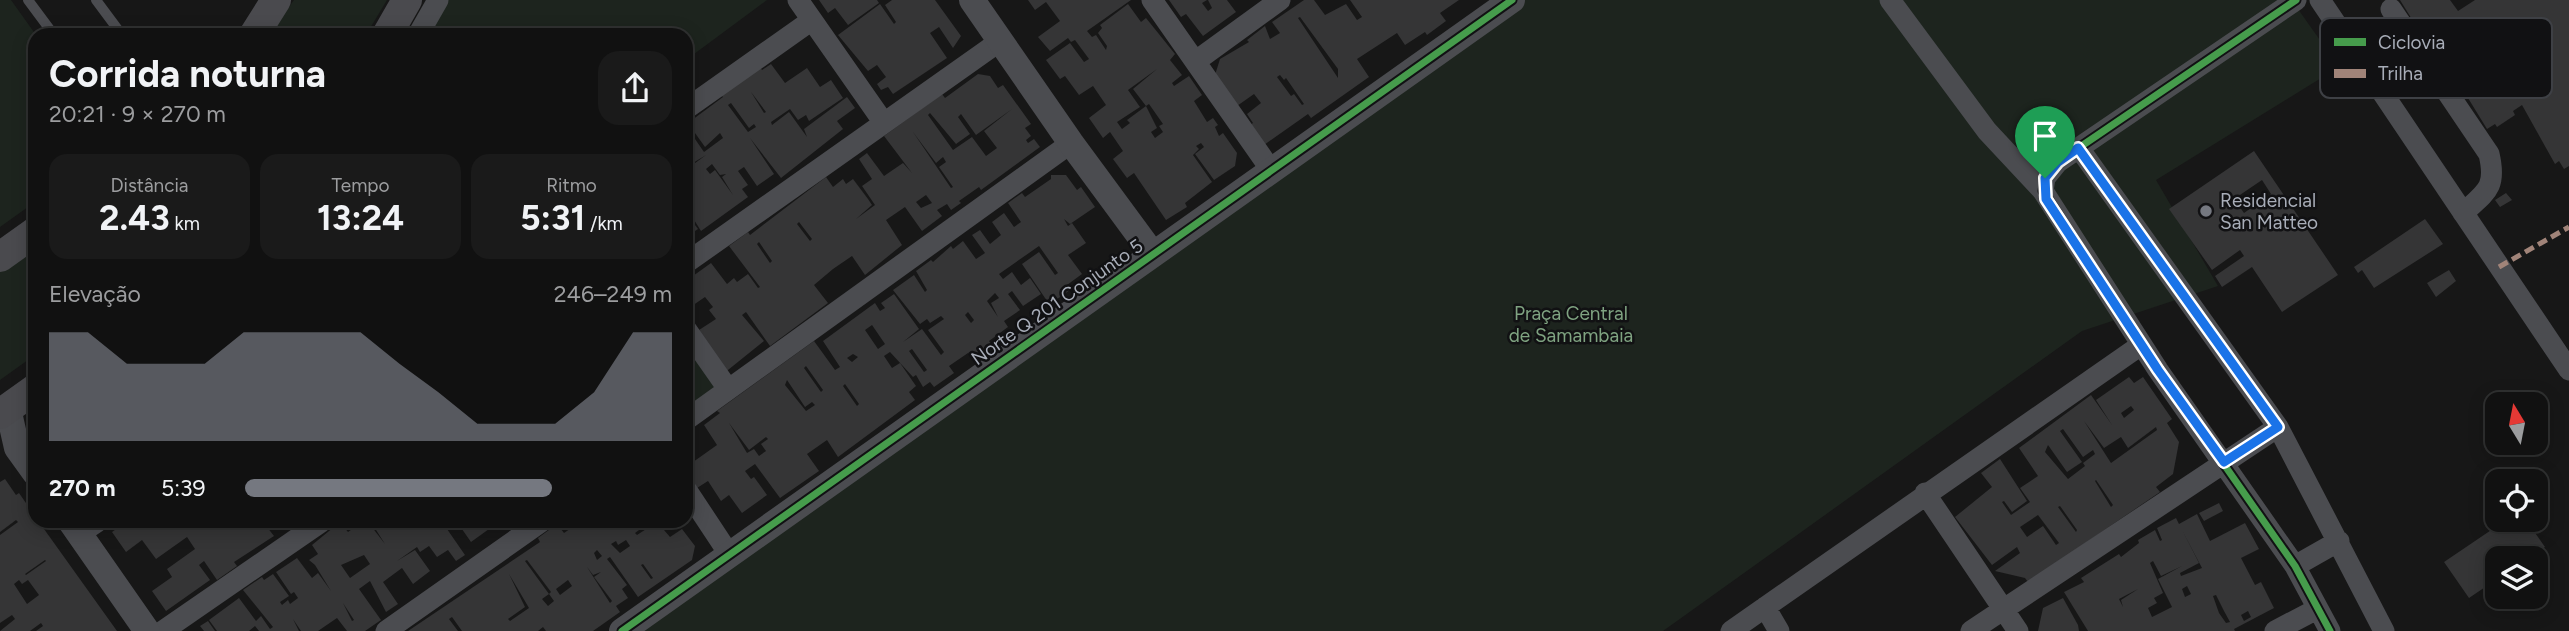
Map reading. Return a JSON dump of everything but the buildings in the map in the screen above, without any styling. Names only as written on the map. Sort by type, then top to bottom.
[{"type":"main road","points":[[258,28],[276,0]]},
{"type":"main road","points":[[391,28],[407,0]]},
{"type":"main road","points":[[0,257],[28,237]]},
{"type":"main road","points":[[4,411],[28,394]]},
{"type":"street","points":[[422,28],[438,0]]},
{"type":"street","points":[[798,0],[884,123]]},
{"type":"street","points":[[972,0],[1071,143],[1152,253]]},
{"type":"street","points":[[1153,0],[1271,170]]},
{"type":"street","points":[[1196,61],[1280,0]]},
{"type":"street","name":"Norte Q 201 Conjunto 5","points":[[622,631],[1512,0]]},
{"type":"street","points":[[1890,0],[1987,131],[2043,191],[2141,345],[2295,566],[2330,631]]},
{"type":"street","points":[[2043,191],[2045,178],[2058,162],[2296,0]]},
{"type":"street","points":[[2320,0],[2332,18]]},
{"type":"street","points":[[2390,9],[2396,18]]},
{"type":"street","points":[[693,104],[812,20]]},
{"type":"street","points":[[693,258],[1000,41]]},
{"type":"street","points":[[2386,98],[2569,370]]},
{"type":"street","points":[[2451,98],[2489,154],[2494,173],[2490,189],[2463,213]]},
{"type":"street","points":[[693,415],[1071,143]]},
{"type":"street","points":[[2078,148],[2278,427],[2384,631]]},
{"type":"street","points":[[693,339],[728,389]]},
{"type":"street","points":[[1731,631],[1925,493],[2141,345]]},
{"type":"street","points":[[4,411],[9,445],[28,465]]},
{"type":"street","points":[[1971,631],[2278,427]]},
{"type":"street","points":[[1925,493],[2018,631]]},
{"type":"street","points":[[693,500],[729,554]]},
{"type":"street","points":[[83,528],[147,631]]},
{"type":"street","points":[[163,631],[312,528]]},
{"type":"street","points":[[386,631],[532,528]]},
{"type":"street","points":[[2295,566],[2339,541]]},
{"type":"street","points":[[1765,607],[1779,631]]},
{"type":"street","points":[[2275,631],[2317,609]]},
{"type":"lane","points":[[29,0],[49,28]]},
{"type":"lane","points":[[96,0],[117,28]]},
{"type":"green space","points":[[0,0],[11,0],[31,28],[28,28],[28,207],[0,227]]},
{"type":"green space","points":[[294,0],[387,0],[370,28],[274,28]]},
{"type":"green space","points":[[448,0],[767,0],[693,55],[693,28],[433,28]]},
{"type":"green space","name":"Praça Central de Samambaia","points":[[1503,0],[2295,0],[2293,2],[2320,40],[2320,79],[2156,180],[2218,286],[2082,331],[1663,631],[610,631]]},
{"type":"green space","points":[[28,243],[28,360],[0,380],[0,264]]},
{"type":"green space","points":[[693,326],[738,393],[693,425]]},
{"type":"marked path","points":[[2499,267],[2569,227]]},
{"type":"cycle path","points":[[622,631],[1512,0]]},
{"type":"cycle path","points":[[2296,0],[2058,162],[2045,178],[2043,191],[2158,370],[2295,566],[2330,631]]},
{"type":"place","name":"Residencial San Matteo","points":[[2206,211]]},
{"type":"route","points":[[2078,148],[2278,427],[2224,462],[2158,370],[2046,199],[2043,191],[2045,178],[2058,162],[2078,148]]}]
